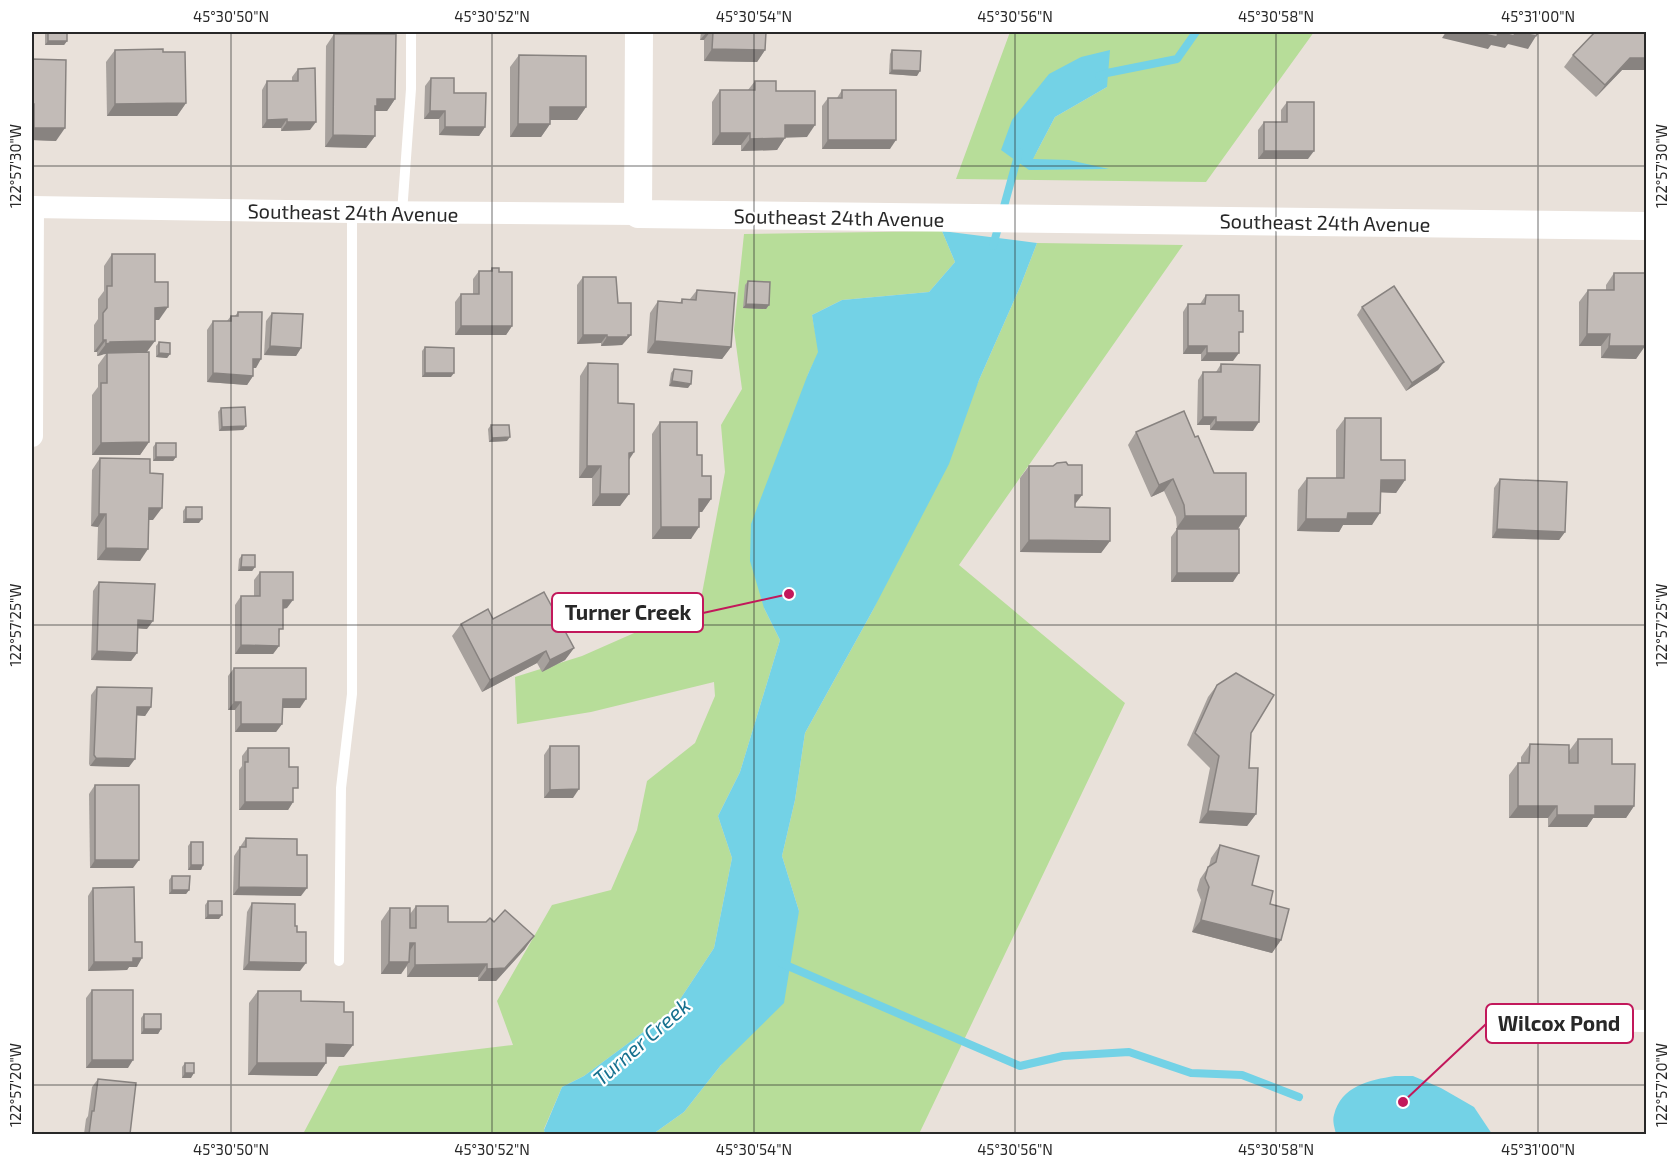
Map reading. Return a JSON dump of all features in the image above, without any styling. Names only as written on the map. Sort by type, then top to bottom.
[{"type":"street","points":[[638,214],[639,32]]},
{"type":"street","name":"Southeast 24th Avenue","points":[[32,207],[1647,226]]},
{"type":"street","points":[[32,207],[32,436]]},
{"type":"street","points":[[1496,1019],[1647,1021]]},
{"type":"lane","points":[[402,213],[411,89],[411,32]]},
{"type":"lane","points":[[339,961],[341,788],[352,694],[352,212]]},
{"type":"green space","points":[[1010,32],[1314,32],[1206,182],[956,179]],"holes":[[[1081,57],[1107,87],[1055,117],[1033,159]]]},
{"type":"green space","points":[[942,231],[955,262],[929,292],[842,300],[812,315],[819,352],[808,374],[764,608],[780,640],[740,772],[718,816],[732,858],[714,948],[673,1010],[584,1076],[562,1087],[544,1129],[545,1134],[303,1134],[339,1066],[513,1045],[497,1001],[552,905],[611,890],[637,830],[647,781],[695,743],[715,696],[714,682],[591,712],[517,724],[515,677],[582,656],[700,604],[725,472],[721,425],[742,389],[734,330],[744,234]]},
{"type":"green space","points":[[1037,243],[1183,245],[959,565],[1125,703],[919,1134],[653,1134],[684,1112],[721,1065],[799,911],[782,856],[795,800],[805,733],[873,610],[979,380]]},
{"type":"water","points":[[1110,50],[1107,87],[1055,117],[1033,159],[1069,160],[1109,169],[1029,170],[1001,150],[1012,120],[1049,74],[1081,57]]},
{"type":"water","points":[[942,231],[1037,243],[979,380],[949,464],[873,610],[805,733],[795,800],[782,856],[799,911],[784,1003],[721,1065],[684,1112],[653,1134],[545,1134],[544,1130],[562,1087],[584,1076],[673,1010],[714,948],[732,858],[718,816],[740,772],[780,640],[764,608],[750,561],[751,524],[818,352],[812,315],[842,300],[929,292],[955,262]]},
{"type":"water","points":[[1395,1076],[1413,1076],[1441,1088],[1474,1107],[1492,1134],[1336,1134],[1333,1117],[1343,1097],[1366,1082]]},
{"type":"building","points":[[48,32],[67,32],[67,41],[48,41]]},
{"type":"building","points":[[713,32],[766,32],[765,50],[712,49]]},
{"type":"building","points":[[1475,32],[1498,32],[1497,37]]},
{"type":"building","points":[[1498,32],[1515,32],[1514,36]]},
{"type":"building","points":[[1517,32],[1538,32],[1536,36]]},
{"type":"building","points":[[1595,32],[1647,32],[1647,58],[1630,58],[1605,85],[1573,55]]},
{"type":"building","points":[[334,34],[396,34],[395,99],[377,99],[375,136],[333,135]]},
{"type":"building","points":[[163,49],[163,52],[185,52],[186,103],[115,104],[115,50]]},
{"type":"building","points":[[892,50],[921,51],[920,71],[892,70]]},
{"type":"building","points":[[519,55],[586,56],[586,107],[550,107],[550,124],[518,124]]},
{"type":"building","points":[[32,59],[66,60],[65,128],[34,128]]},
{"type":"building","points":[[315,68],[316,122],[287,122],[287,119],[267,120],[267,81],[298,81],[298,69]]},
{"type":"building","points":[[431,78],[454,78],[454,93],[486,93],[485,127],[445,127],[445,111],[430,111]]},
{"type":"building","points":[[755,81],[776,81],[776,91],[815,91],[815,125],[785,125],[785,138],[750,139],[750,133],[720,133],[720,90],[755,90]]},
{"type":"building","points":[[842,90],[896,90],[896,140],[828,140],[828,98],[842,98]]},
{"type":"building","points":[[1287,102],[1314,102],[1314,151],[1264,151],[1264,122],[1287,122]]},
{"type":"building","points":[[112,254],[155,254],[155,282],[168,282],[168,307],[155,308],[155,341],[106,344],[106,340],[103,340],[103,313],[107,308],[107,286],[112,286]]},
{"type":"building","points":[[492,268],[499,268],[499,272],[512,272],[512,326],[461,326],[461,294],[479,294],[479,271],[492,271]]},
{"type":"building","points":[[1614,273],[1647,273],[1645,346],[1609,346],[1610,334],[1587,334],[1588,290],[1614,290]]},
{"type":"building","points":[[583,277],[616,277],[618,303],[631,303],[631,335],[607,337],[607,335],[583,335]]},
{"type":"building","points":[[748,281],[770,282],[769,305],[746,304]]},
{"type":"building","points":[[1394,286],[1444,362],[1412,383],[1362,307]]},
{"type":"building","points":[[697,290],[735,293],[731,347],[655,341],[658,301],[682,303],[682,299],[696,300]]},
{"type":"building","points":[[1206,295],[1239,295],[1239,311],[1243,311],[1243,332],[1239,332],[1239,353],[1207,353],[1207,346],[1188,346],[1188,304],[1205,304]]},
{"type":"building","points":[[238,312],[262,312],[261,359],[253,359],[253,376],[213,373],[213,321],[231,321],[231,316],[238,316]]},
{"type":"building","points":[[272,313],[303,314],[301,348],[270,346]]},
{"type":"building","points":[[159,342],[170,343],[170,354],[159,353]]},
{"type":"building","points":[[425,347],[454,348],[454,373],[425,373]]},
{"type":"building","points":[[149,352],[149,442],[101,443],[101,383],[107,383],[107,353]]},
{"type":"building","points":[[588,363],[618,364],[618,403],[634,404],[634,452],[629,453],[629,494],[600,494],[601,466],[587,466]]},
{"type":"building","points":[[1221,364],[1260,365],[1259,422],[1216,422],[1216,417],[1203,417],[1203,372],[1221,372]]},
{"type":"building","points":[[674,369],[692,371],[691,384],[672,381]]},
{"type":"building","points":[[245,407],[246,426],[222,427],[221,408]]},
{"type":"building","points":[[1184,411],[1214,473],[1246,473],[1246,516],[1185,516],[1184,505],[1173,479],[1159,485],[1136,432]]},
{"type":"building","points":[[1345,418],[1381,418],[1381,460],[1405,460],[1405,480],[1381,480],[1380,513],[1348,513],[1347,519],[1306,519],[1307,478],[1344,478]]},
{"type":"building","points":[[660,422],[697,422],[697,455],[702,455],[702,476],[711,476],[711,499],[699,499],[699,527],[661,527]]},
{"type":"building","points":[[491,425],[509,425],[510,437],[492,438]]},
{"type":"building","points":[[156,443],[176,443],[176,457],[156,457]]},
{"type":"building","points":[[100,458],[150,459],[150,473],[163,474],[162,508],[149,508],[148,549],[106,548],[106,514],[99,514]]},
{"type":"building","points":[[1066,462],[1068,465],[1082,465],[1082,495],[1075,495],[1075,507],[1110,508],[1110,541],[1029,540],[1029,466],[1053,466]]},
{"type":"building","points":[[1500,479],[1567,482],[1565,532],[1497,529]]},
{"type":"building","points":[[186,507],[202,507],[202,519],[186,519]]},
{"type":"building","points":[[1177,529],[1239,529],[1239,573],[1177,573]]},
{"type":"building","points":[[242,555],[255,555],[255,567],[241,567]]},
{"type":"building","points":[[260,572],[293,572],[293,600],[283,600],[283,629],[279,629],[279,646],[241,645],[241,596],[260,596]]},
{"type":"building","points":[[99,582],[155,584],[153,621],[138,620],[137,653],[97,651]]},
{"type":"building","points":[[544,592],[574,648],[550,660],[546,651],[490,680],[461,624],[488,609],[493,619]]},
{"type":"building","points":[[234,668],[306,668],[306,699],[283,699],[282,724],[241,724],[241,702],[234,702]]},
{"type":"building","points":[[1236,673],[1274,695],[1251,733],[1249,768],[1258,768],[1256,814],[1208,811],[1219,756],[1195,733],[1217,685]]},
{"type":"building","points":[[97,687],[152,688],[151,707],[137,707],[135,759],[96,758],[94,755]]},
{"type":"building","points":[[1578,739],[1612,739],[1612,764],[1635,764],[1634,806],[1595,806],[1595,815],[1557,815],[1557,806],[1518,806],[1518,763],[1529,763],[1530,744],[1569,745],[1569,763],[1578,763]]},
{"type":"building","points":[[550,746],[579,746],[579,789],[550,790]]},
{"type":"building","points":[[248,748],[289,748],[289,767],[298,767],[298,788],[293,788],[293,802],[245,802],[245,762],[248,762]]},
{"type":"building","points":[[95,785],[139,785],[139,860],[95,860]]},
{"type":"building","points":[[246,838],[297,839],[297,855],[307,855],[307,888],[239,887],[240,847],[246,847]]},
{"type":"building","points":[[191,842],[203,842],[203,865],[191,865]]},
{"type":"building","points":[[1220,845],[1259,856],[1252,885],[1273,891],[1270,904],[1289,909],[1281,940],[1201,920],[1209,887],[1205,878],[1208,867],[1216,862]]},
{"type":"building","points":[[172,876],[190,876],[189,890],[172,890]]},
{"type":"building","points":[[134,887],[135,942],[142,942],[142,958],[133,958],[133,962],[94,962],[93,888]]},
{"type":"building","points":[[208,901],[222,901],[222,915],[208,915]]},
{"type":"building","points":[[252,903],[295,904],[297,932],[306,932],[306,963],[249,962]]},
{"type":"building","points":[[416,906],[448,906],[448,922],[486,922],[490,918],[494,922],[505,910],[534,936],[505,968],[487,969],[487,964],[415,965],[415,943],[410,943],[409,962],[389,962],[390,908],[410,908],[410,928],[416,928]]},
{"type":"building","points":[[92,990],[133,990],[133,1060],[92,1060]]},
{"type":"building","points":[[258,991],[301,991],[301,1001],[344,1002],[344,1012],[353,1012],[353,1045],[326,1044],[326,1063],[257,1063]]},
{"type":"building","points":[[144,1014],[161,1014],[161,1029],[144,1029]]},
{"type":"building","points":[[185,1063],[194,1063],[194,1073],[185,1073]]},
{"type":"building","points":[[98,1079],[136,1083],[130,1134],[89,1134]]},
{"type":"waterway","name":"Turner Creek","points":[[1099,76],[1177,59],[1196,32]]},
{"type":"waterway","name":"Turner Creek","points":[[993,246],[1019,152]]},
{"type":"waterway","points":[[781,963],[1020,1066],[1063,1056],[1129,1052],[1191,1073],[1242,1075],[1299,1097]]},
{"type":"place","name":"Turner Creek","points":[[789,594]]},
{"type":"place","name":"Wilcox Pond","points":[[1403,1102]]}]
